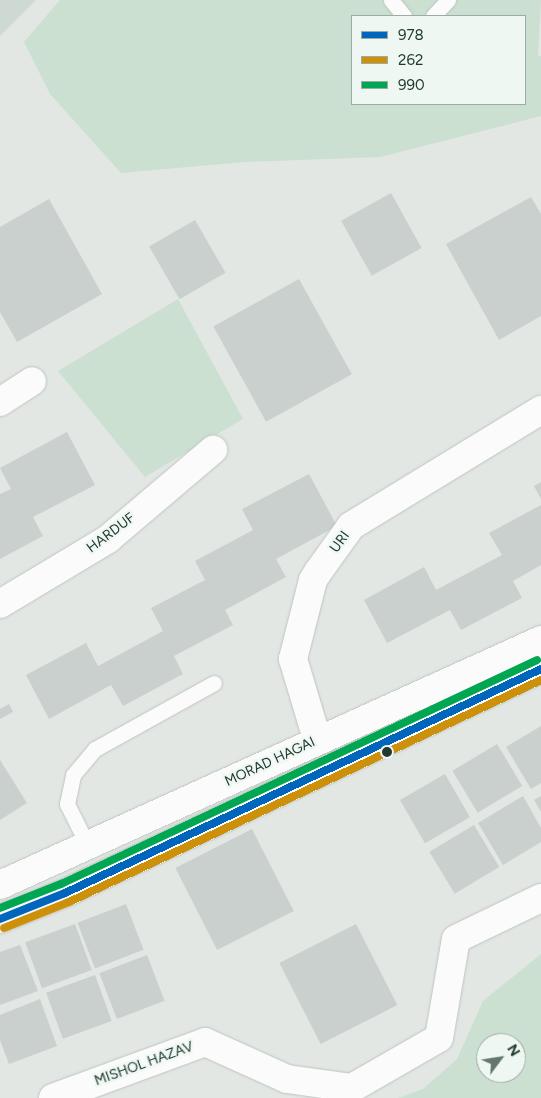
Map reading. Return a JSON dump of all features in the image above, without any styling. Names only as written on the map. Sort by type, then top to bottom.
[{"type":"street","points":[[0,402],[32,381]]},
{"type":"street","name":"URI","points":[[317,740],[293,659],[312,580],[351,526],[541,410]]},
{"type":"street","name":"HARDUF","points":[[0,604],[108,539],[213,450]]},
{"type":"street","name":"MORAD HAGAI","points":[[0,885],[541,640]]},
{"type":"street","name":"MORAD HAGAI","points":[[0,919],[65,893],[541,669]]},
{"type":"street","name":"MISHOL HAZAV","points":[[53,1098],[205,1042],[287,1080],[352,1088],[439,1038],[456,939],[541,898]]},
{"type":"lane","points":[[391,0],[403,15]]},
{"type":"lane","points":[[434,15],[448,0]]},
{"type":"lane","points":[[88,846],[67,804],[73,775],[95,749],[214,683]]},
{"type":"shaded area","points":[[0,0],[36,0],[0,36]]},
{"type":"green space","points":[[60,0],[541,0],[538,56],[541,56],[541,116],[380,157],[245,162],[121,173],[50,94],[24,42]]},
{"type":"green space","points":[[178,299],[243,419],[145,477],[58,371]]},
{"type":"green space","points":[[541,954],[541,1098],[398,1098],[423,1089],[457,1059],[483,1001]]},
{"type":"building","points":[[391,193],[422,248],[372,276],[341,221]]},
{"type":"building","points":[[531,197],[541,214],[541,316],[499,340],[446,244]]},
{"type":"building","points":[[49,199],[102,294],[17,342],[0,312],[0,227]]},
{"type":"building","points":[[195,220],[225,273],[180,299],[149,246]]},
{"type":"building","points":[[299,279],[352,374],[266,422],[213,327]]},
{"type":"building","points":[[67,432],[95,485],[33,517],[43,536],[0,559],[0,494],[11,489],[0,468]]},
{"type":"building","points":[[309,474],[337,526],[276,559],[286,577],[225,610],[233,625],[174,656],[183,674],[123,706],[111,685],[49,719],[26,675],[86,643],[98,666],[163,631],[151,608],[205,580],[195,561],[253,530],[242,509]]},
{"type":"building","points":[[541,482],[541,499],[534,486]]},
{"type":"building","points":[[541,505],[541,565],[513,581],[522,598],[461,630],[450,610],[387,643],[364,600],[424,567],[436,590],[502,555],[489,533]]},
{"type":"building","points":[[9,704],[13,712],[0,719],[0,709]]},
{"type":"building","points":[[541,726],[541,783],[531,789],[506,747]]},
{"type":"building","points":[[497,744],[522,786],[478,813],[452,771]]},
{"type":"building","points":[[0,760],[27,803],[0,820]]},
{"type":"building","points":[[445,774],[470,817],[425,843],[400,800]]},
{"type":"building","points":[[523,796],[541,828],[541,842],[503,865],[478,823]]},
{"type":"building","points":[[541,796],[541,812],[534,800]]},
{"type":"building","points":[[474,825],[499,867],[455,894],[429,852]]},
{"type":"building","points":[[252,829],[294,911],[217,950],[175,868]]},
{"type":"building","points":[[126,904],[144,950],[95,968],[77,923]]},
{"type":"building","points":[[75,924],[92,970],[42,988],[25,942]]},
{"type":"building","points":[[356,924],[397,1005],[321,1044],[279,963]]},
{"type":"building","points":[[20,945],[38,991],[0,1005],[0,952]]},
{"type":"building","points":[[147,955],[165,1001],[117,1019],[99,973]]},
{"type":"building","points":[[95,975],[112,1021],[63,1039],[46,993]]},
{"type":"building","points":[[40,999],[57,1046],[9,1064],[0,1040],[0,1015]]},
{"type":"transit line","name":"990","points":[[0,908],[61,884],[537,660]]},
{"type":"transit line","name":"978","points":[[0,919],[65,893],[541,669]]},
{"type":"transit line","name":"262","points":[[4,928],[69,902],[541,680]]}]
